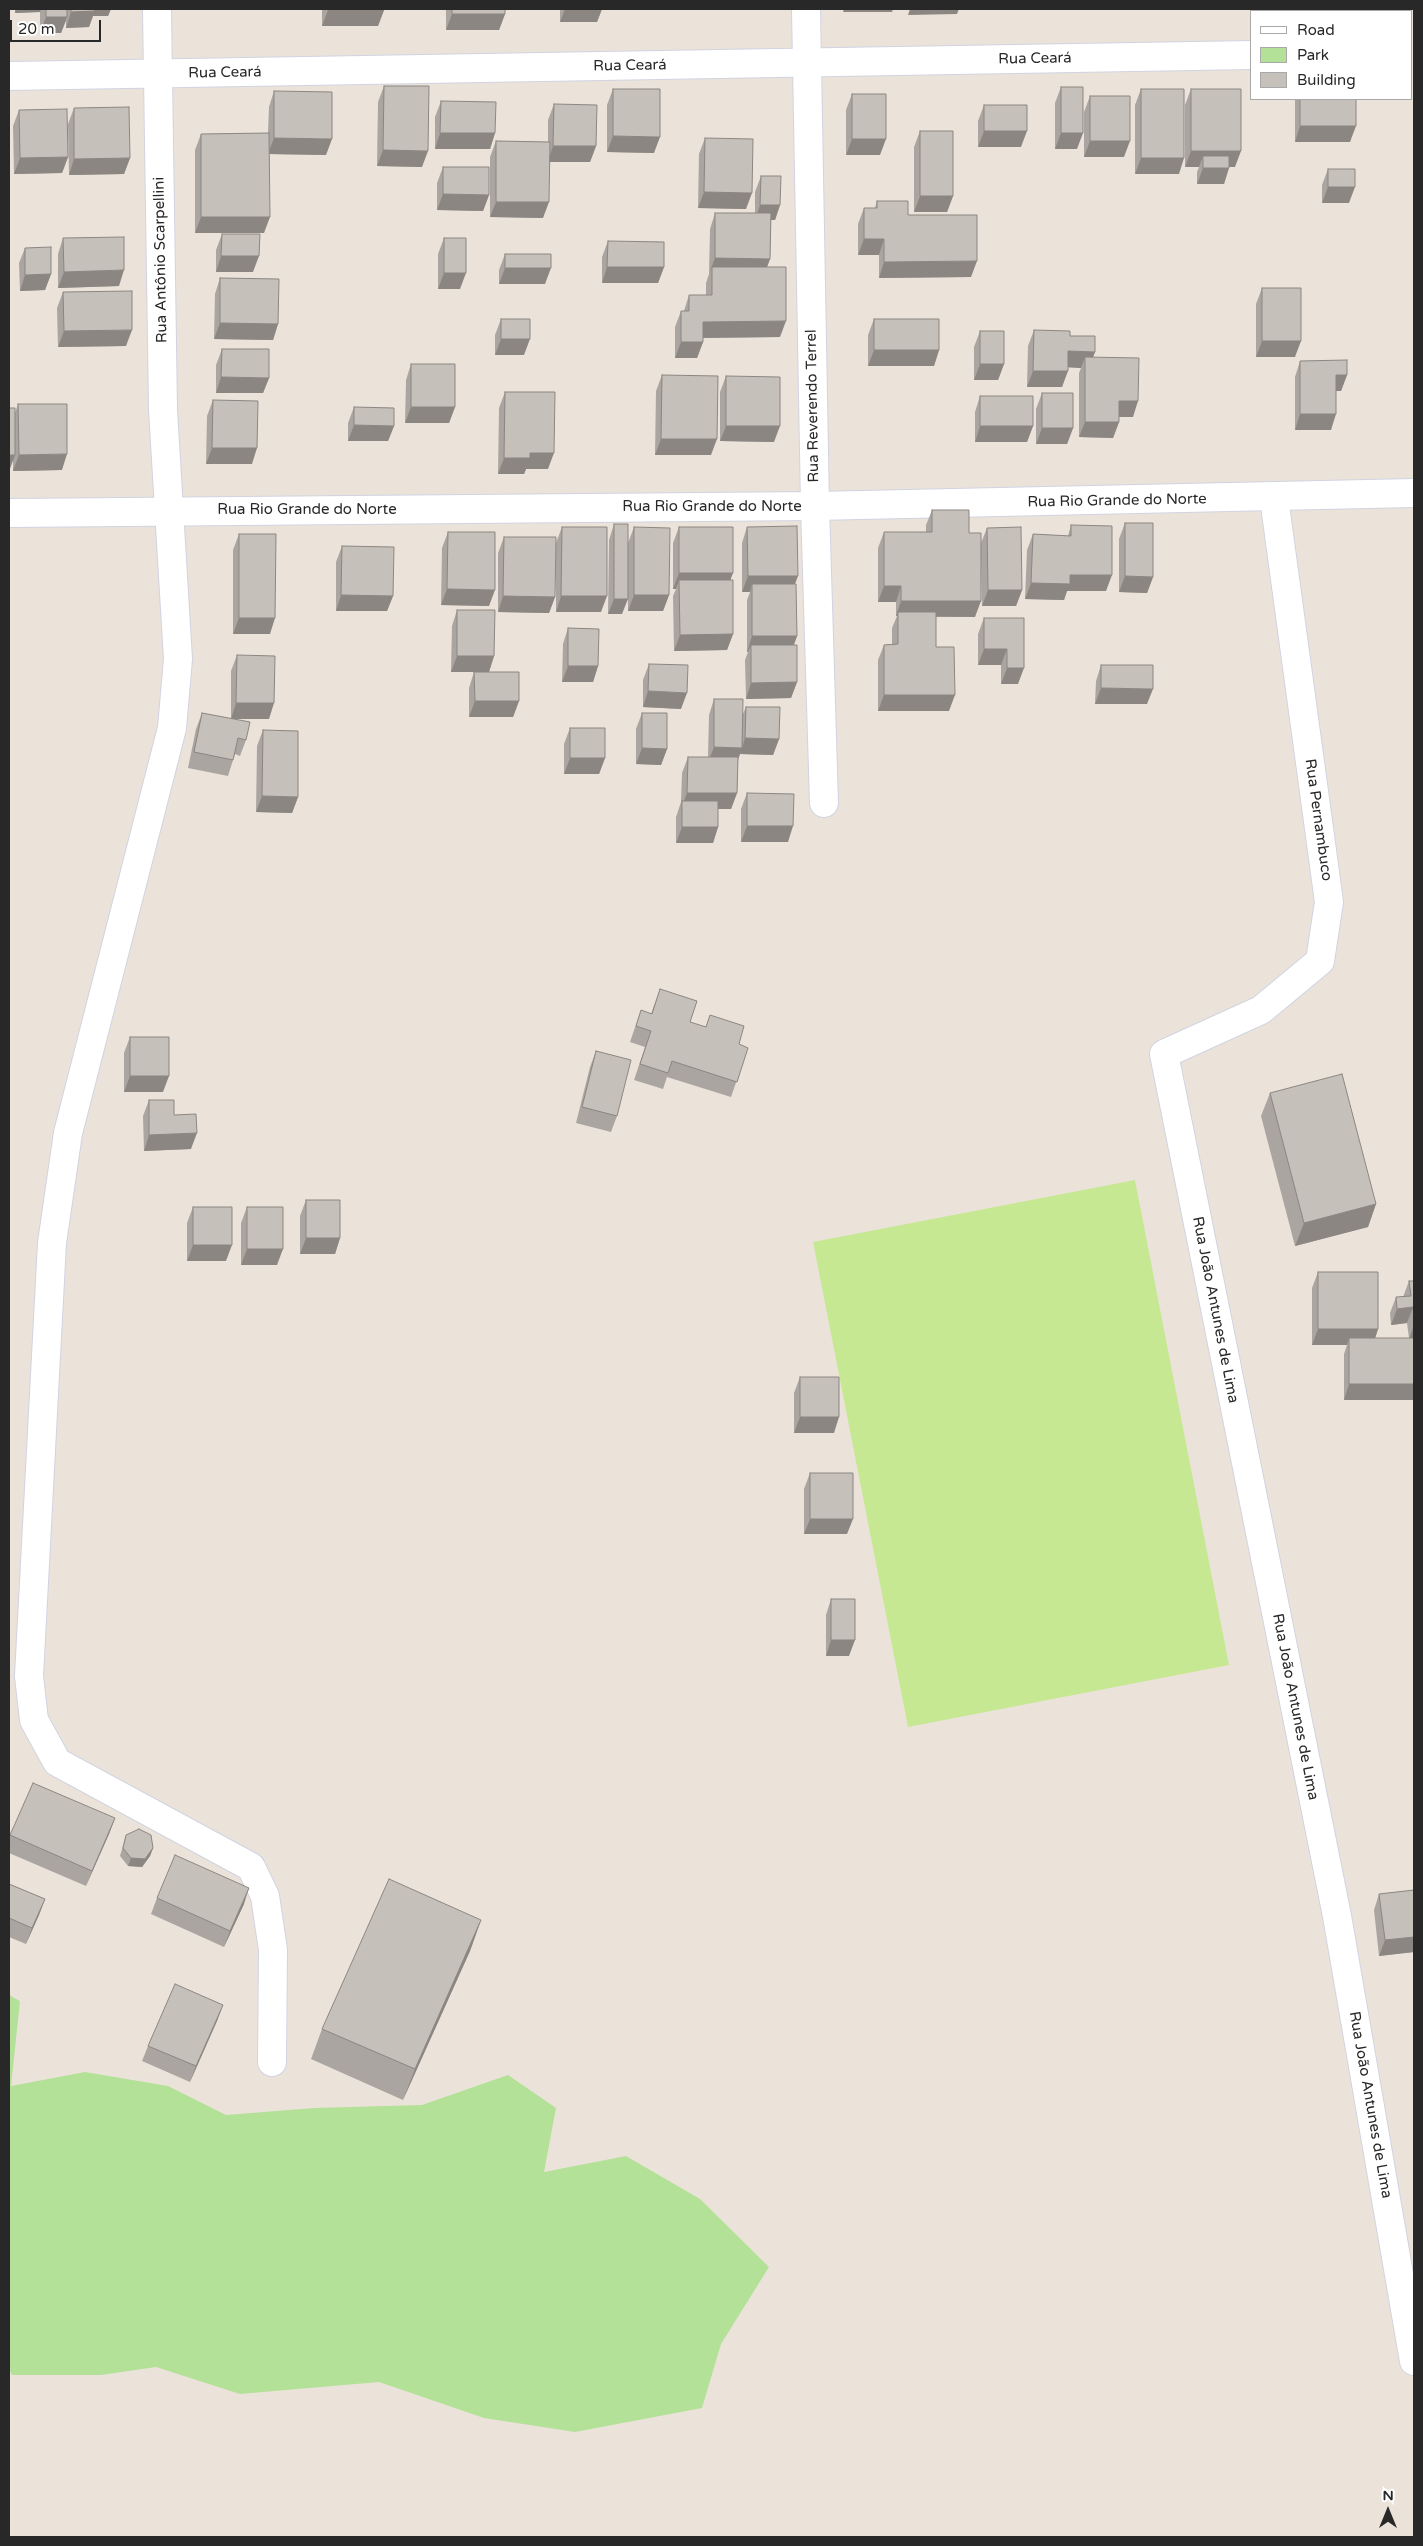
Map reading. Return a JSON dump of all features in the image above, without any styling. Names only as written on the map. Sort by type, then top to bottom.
[{"type":"street","name":"Rua Antônio Scarpellini","points":[[157,9],[163,410],[178,660],[172,728],[68,1133],[52,1243],[29,1676],[34,1720],[57,1762],[251,1867],[266,1896],[273,1950],[272,2062]]},
{"type":"street","name":"Rua Reverendo Terrel","points":[[806,9],[815,506],[824,803]]},
{"type":"street","name":"Rua Ceará","points":[[9,76],[1250,55]]},
{"type":"street","name":"Rua Rio Grande do Norte","points":[[9,513],[815,506],[1274,498],[1414,493]]},
{"type":"street","name":"Rua Pernambuco","points":[[1164,1054],[1261,1010],[1320,961],[1329,902],[1274,498]]},
{"type":"street","name":"Rua João Antunes de Lima","points":[[1164,1054],[1337,1916],[1410,2308],[1414,2361]]},
{"type":"green space","points":[[1135,1180],[1229,1665],[908,1727],[813,1242]]},
{"type":"green space","points":[[9,1995],[20,2001],[11,2086],[85,2072],[168,2086],[226,2115],[314,2108],[422,2105],[508,2075],[556,2108],[544,2172],[626,2156],[700,2199],[769,2267],[721,2344],[702,2408],[575,2432],[484,2418],[379,2382],[240,2394],[156,2367],[101,2375],[12,2375],[9,2369]]},
{"type":"building","points":[[46,9],[67,9],[67,17],[46,17]]},
{"type":"building","points":[[71,9],[94,9],[95,11],[71,12]]},
{"type":"building","points":[[384,9],[384,10],[328,10]]},
{"type":"building","points":[[452,9],[505,9],[505,14],[452,14]]},
{"type":"building","points":[[384,86],[429,86],[428,151],[383,150]]},
{"type":"building","points":[[1061,87],[1083,87],[1083,133],[1061,133]]},
{"type":"building","points":[[613,89],[660,89],[660,137],[613,136]]},
{"type":"building","points":[[1141,89],[1184,89],[1184,158],[1141,158]]},
{"type":"building","points":[[1191,89],[1241,89],[1241,151],[1191,151]]},
{"type":"building","points":[[274,91],[332,92],[332,139],[274,138]]},
{"type":"building","points":[[852,94],[886,94],[886,139],[852,139]]},
{"type":"building","points":[[1090,96],[1130,96],[1130,141],[1090,141]]},
{"type":"building","points":[[1300,100],[1356,100],[1356,126],[1300,126]]},
{"type":"building","points":[[441,101],[496,102],[495,133],[440,133]]},
{"type":"building","points":[[554,104],[597,105],[596,146],[553,146]]},
{"type":"building","points":[[984,105],[1027,105],[1027,131],[984,131]]},
{"type":"building","points":[[129,107],[130,158],[74,159],[74,108]]},
{"type":"building","points":[[67,109],[68,157],[20,158],[19,110]]},
{"type":"building","points":[[920,131],[953,131],[953,196],[920,196]]},
{"type":"building","points":[[269,133],[270,217],[201,217],[201,134]]},
{"type":"building","points":[[705,138],[753,139],[752,193],[704,192]]},
{"type":"building","points":[[496,141],[550,142],[549,202],[496,202]]},
{"type":"building","points":[[1203,156],[1229,156],[1229,168],[1203,168]]},
{"type":"building","points":[[443,167],[489,167],[489,195],[443,194]]},
{"type":"building","points":[[1328,169],[1355,169],[1355,187],[1328,187]]},
{"type":"building","points":[[761,176],[781,176],[780,205],[760,205]]},
{"type":"building","points":[[877,201],[908,201],[908,215],[977,215],[977,261],[884,262],[884,239],[864,239],[864,208],[877,208]]},
{"type":"building","points":[[715,213],[771,213],[770,259],[715,258]]},
{"type":"building","points":[[222,234],[260,234],[259,256],[221,256]]},
{"type":"building","points":[[124,237],[124,270],[64,272],[63,238]]},
{"type":"building","points":[[444,238],[466,238],[466,273],[444,273]]},
{"type":"building","points":[[608,241],[664,242],[664,267],[607,267]]},
{"type":"building","points":[[51,247],[51,274],[25,275],[25,248]]},
{"type":"building","points":[[505,254],[551,254],[551,268],[505,268]]},
{"type":"building","points":[[712,267],[786,267],[786,321],[703,322],[703,342],[681,342],[681,311],[689,311],[689,295],[712,295]]},
{"type":"building","points":[[220,278],[279,279],[278,324],[220,323]]},
{"type":"building","points":[[1262,288],[1301,288],[1301,341],[1262,341]]},
{"type":"building","points":[[132,291],[132,330],[64,331],[63,292]]},
{"type":"building","points":[[501,319],[530,319],[530,339],[501,339]]},
{"type":"building","points":[[874,319],[939,319],[939,350],[874,350]]},
{"type":"building","points":[[1034,330],[1070,331],[1070,336],[1095,336],[1095,352],[1068,351],[1068,371],[1033,371]]},
{"type":"building","points":[[980,331],[1004,331],[1004,364],[980,364]]},
{"type":"building","points":[[222,349],[269,349],[269,378],[221,377]]},
{"type":"building","points":[[1085,357],[1139,358],[1138,401],[1119,401],[1119,422],[1085,422]]},
{"type":"building","points":[[1347,360],[1347,375],[1336,375],[1336,414],[1300,414],[1300,361]]},
{"type":"building","points":[[411,364],[455,364],[455,407],[411,407]]},
{"type":"building","points":[[662,375],[718,376],[717,439],[661,439]]},
{"type":"building","points":[[726,376],[780,377],[780,426],[726,426]]},
{"type":"building","points":[[505,392],[555,392],[554,453],[530,453],[530,458],[504,458]]},
{"type":"building","points":[[1042,393],[1073,393],[1073,428],[1042,428]]},
{"type":"building","points":[[980,396],[1033,396],[1033,426],[980,426]]},
{"type":"building","points":[[213,400],[258,401],[257,448],[212,448]]},
{"type":"building","points":[[18,404],[67,404],[67,454],[19,455]]},
{"type":"building","points":[[354,407],[394,408],[394,426],[354,425]]},
{"type":"building","points":[[9,408],[15,408],[15,455],[9,455]]},
{"type":"building","points":[[932,510],[969,510],[969,533],[981,533],[981,601],[901,601],[901,586],[884,586],[884,532],[932,532]]},
{"type":"building","points":[[1125,523],[1153,523],[1153,577],[1125,576]]},
{"type":"building","points":[[614,524],[628,524],[628,599],[614,599]]},
{"type":"building","points":[[1071,525],[1112,526],[1112,575],[1070,575],[1070,584],[1031,583],[1033,534],[1071,536]]},
{"type":"building","points":[[797,526],[798,576],[748,576],[747,527]]},
{"type":"building","points":[[562,527],[607,527],[607,596],[561,596]]},
{"type":"building","points":[[634,527],[670,528],[669,595],[634,595]]},
{"type":"building","points":[[679,527],[733,527],[733,573],[679,573]]},
{"type":"building","points":[[1021,527],[1022,590],[988,590],[987,528]]},
{"type":"building","points":[[448,532],[495,532],[495,590],[447,589]]},
{"type":"building","points":[[239,534],[276,534],[275,618],[239,618]]},
{"type":"building","points":[[504,537],[556,537],[555,597],[503,596]]},
{"type":"building","points":[[342,546],[394,547],[393,596],[341,595]]},
{"type":"building","points":[[679,580],[733,580],[733,634],[680,635]]},
{"type":"building","points":[[752,584],[796,584],[797,636],[752,636]]},
{"type":"building","points":[[457,610],[495,610],[494,656],[457,656]]},
{"type":"building","points":[[898,612],[936,612],[936,647],[954,647],[955,695],[884,695],[884,645],[898,644]]},
{"type":"building","points":[[984,618],[1024,618],[1024,668],[1007,668],[1007,649],[984,649]]},
{"type":"building","points":[[568,628],[599,629],[598,666],[568,666]]},
{"type":"building","points":[[751,645],[797,645],[797,682],[751,683]]},
{"type":"building","points":[[237,655],[275,656],[274,703],[236,703]]},
{"type":"building","points":[[649,664],[688,665],[687,693],[648,691]]},
{"type":"building","points":[[1101,665],[1153,665],[1153,689],[1101,688]]},
{"type":"building","points":[[474,672],[519,672],[519,701],[475,701]]},
{"type":"building","points":[[714,699],[743,699],[742,748],[714,747]]},
{"type":"building","points":[[746,707],[780,707],[779,739],[745,738]]},
{"type":"building","points":[[202,713],[250,722],[246,740],[238,738],[233,760],[194,752]]},
{"type":"building","points":[[642,713],[667,713],[667,749],[642,748]]},
{"type":"building","points":[[570,728],[605,728],[605,758],[570,758]]},
{"type":"building","points":[[263,730],[298,731],[298,797],[262,796]]},
{"type":"building","points":[[688,757],[738,757],[737,793],[687,793]]},
{"type":"building","points":[[747,793],[794,794],[793,826],[747,826]]},
{"type":"building","points":[[682,801],[718,801],[718,827],[682,827]]},
{"type":"building","points":[[660,989],[697,1001],[690,1022],[706,1027],[710,1015],[744,1026],[739,1044],[748,1048],[737,1082],[672,1061],[668,1073],[640,1064],[651,1031],[636,1026],[641,1010],[652,1014]]},
{"type":"building","points":[[130,1037],[169,1037],[169,1076],[130,1076]]},
{"type":"building","points":[[596,1051],[631,1060],[617,1116],[582,1107]]},
{"type":"building","points":[[1342,1074],[1376,1204],[1304,1223],[1270,1093]]},
{"type":"building","points":[[149,1100],[174,1100],[174,1115],[196,1114],[197,1133],[149,1135]]},
{"type":"building","points":[[306,1200],[340,1200],[340,1238],[306,1238]]},
{"type":"building","points":[[193,1207],[232,1207],[232,1245],[193,1245]]},
{"type":"building","points":[[247,1207],[283,1207],[283,1249],[247,1249]]},
{"type":"building","points":[[1318,1272],[1378,1272],[1378,1329],[1318,1329]]},
{"type":"building","points":[[1409,1281],[1414,1281],[1414,1316],[1413,1307],[1397,1309],[1396,1297],[1411,1296]]},
{"type":"building","points":[[1349,1338],[1414,1338],[1414,1384],[1349,1384]]},
{"type":"building","points":[[800,1377],[839,1377],[839,1417],[800,1417]]},
{"type":"building","points":[[810,1473],[853,1473],[853,1519],[810,1519]]},
{"type":"building","points":[[831,1599],[855,1599],[855,1640],[831,1640]]},
{"type":"building","points":[[33,1783],[115,1818],[92,1871],[10,1835]]},
{"type":"building","points":[[139,1829],[151,1835],[153,1848],[145,1859],[131,1858],[123,1848],[126,1835]]},
{"type":"building","points":[[175,1855],[249,1888],[230,1931],[157,1898]]},
{"type":"building","points":[[389,1879],[481,1920],[415,2069],[322,2029]]},
{"type":"building","points":[[9,1884],[45,1899],[32,1928],[9,1918]]},
{"type":"building","points":[[1414,1890],[1414,1937],[1385,1940],[1379,1894]]},
{"type":"building","points":[[175,1984],[223,2005],[196,2066],[148,2046]]}]
